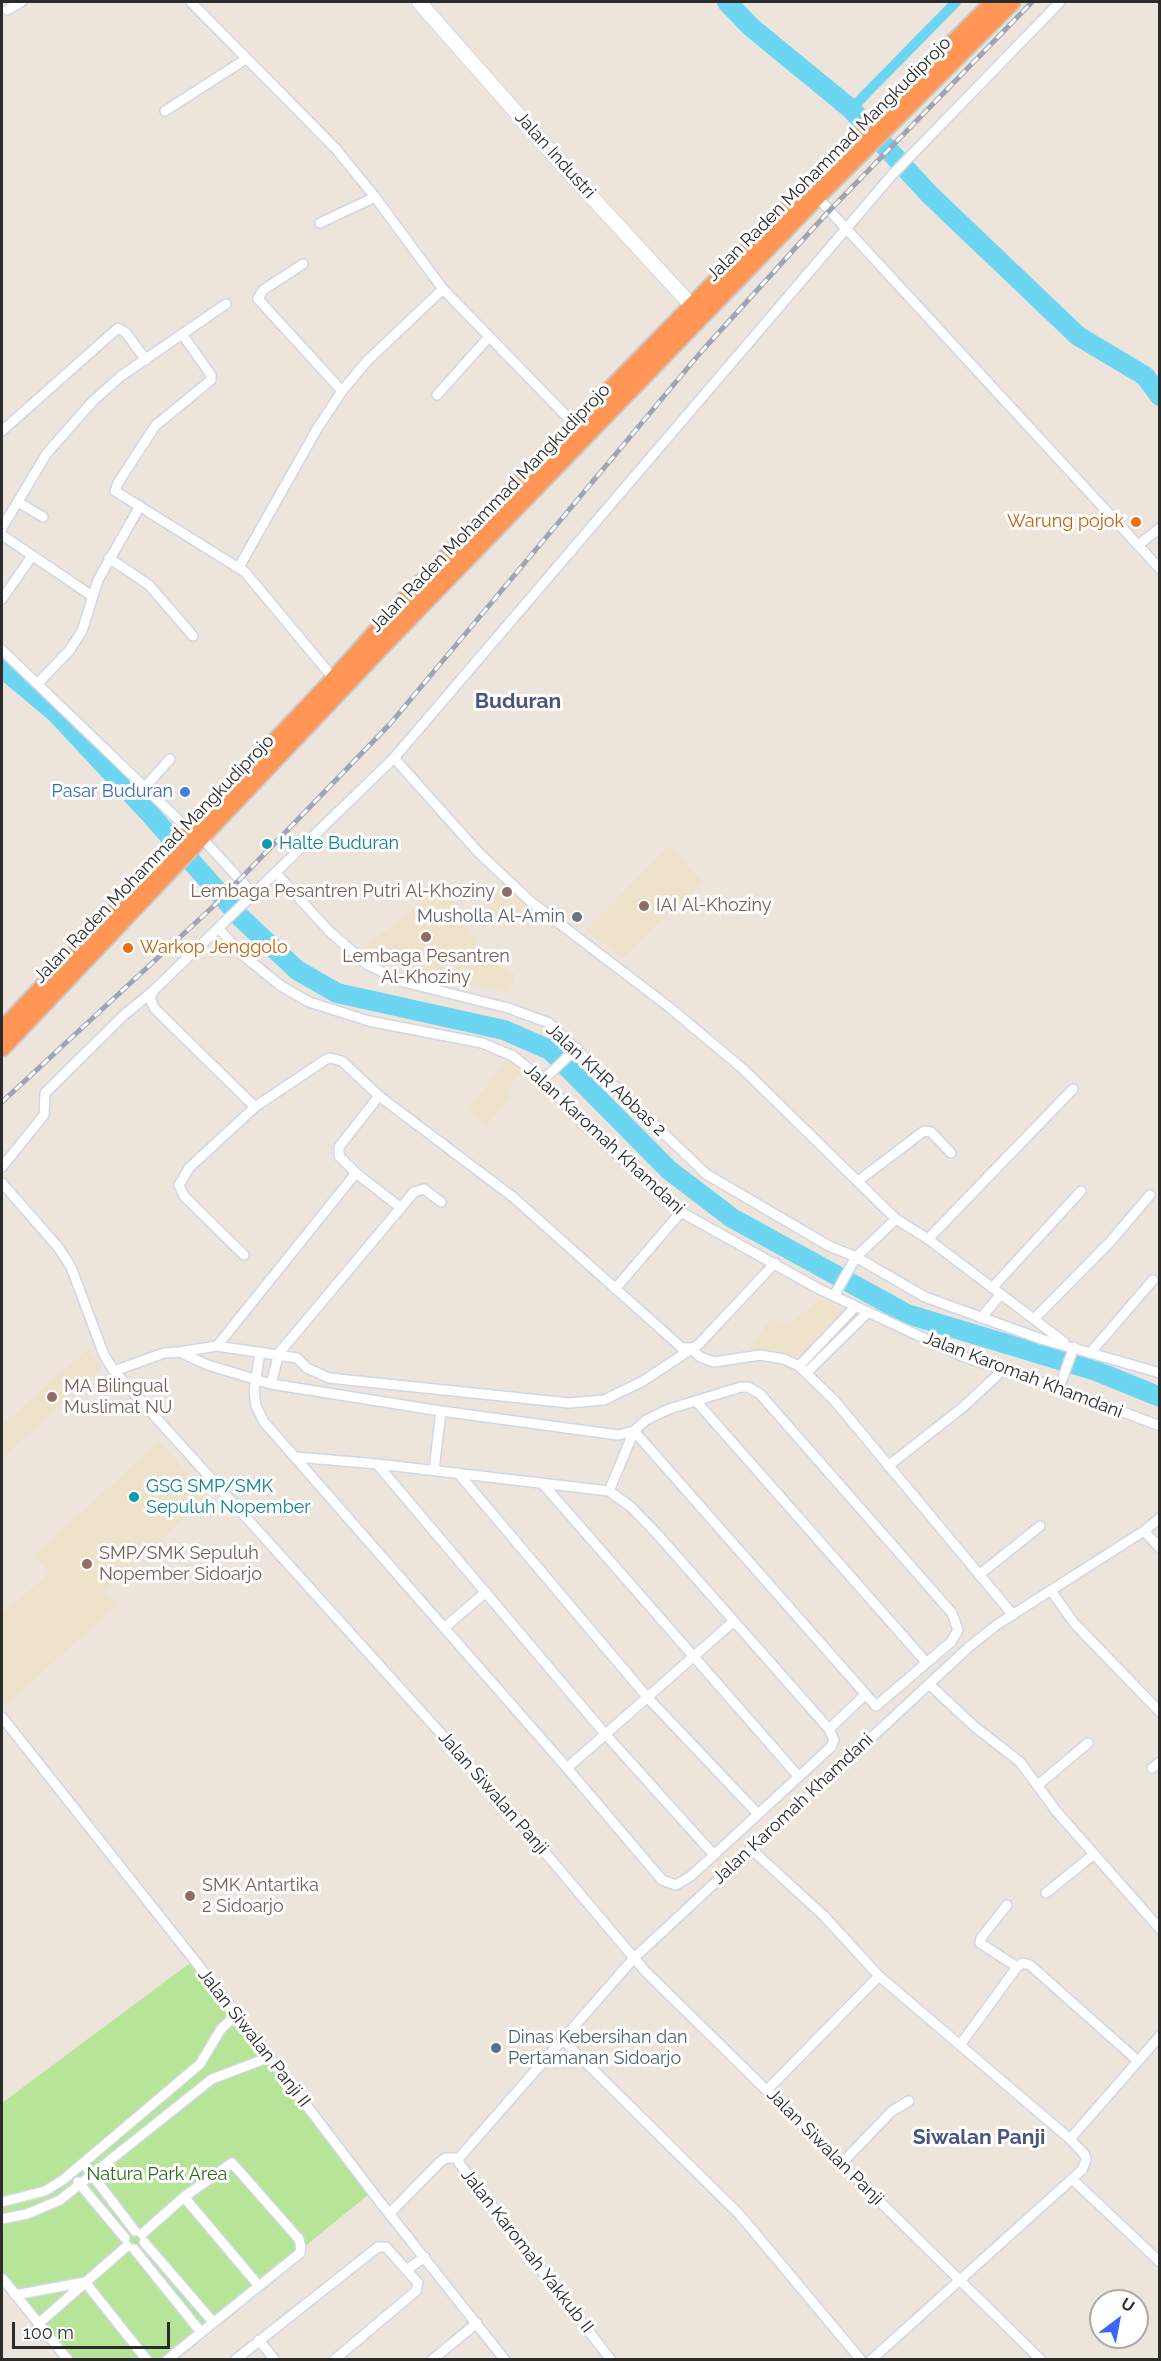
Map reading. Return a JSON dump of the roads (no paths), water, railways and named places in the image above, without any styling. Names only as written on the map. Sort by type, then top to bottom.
[{"type":"highway","name":"Jalan Raden Mohammad Mangkudiprojo","points":[[883,123],[994,2]]},
{"type":"highway","name":"Jalan Raden Mohammad Mangkudiprojo","points":[[2,1048],[170,859],[334,680],[384,634],[576,426],[692,306],[1012,2]]},
{"type":"highway","name":"Jalan Raden Mohammad Mangkudiprojo","points":[[406,610],[817,197],[861,145]]},
{"type":"highway","name":"Jalan Raden Mohammad Mangkudiprojo","points":[[193,834],[343,690],[384,634]]},
{"type":"highway","name":"Jalan Raden Mohammad Mangkudiprojo","points":[[2,1030],[170,859]]},
{"type":"street","points":[[7,10],[21,2]]},
{"type":"street","points":[[191,2],[336,150],[375,197],[443,289],[488,338],[576,426]]},
{"type":"street","name":"Jalan Industri","points":[[419,2],[566,169],[692,306]]},
{"type":"street","points":[[2,1167],[44,1116],[45,1093],[124,1015],[154,990],[244,905],[394,758],[892,175],[1060,2]]},
{"type":"street","points":[[165,111],[246,59]]},
{"type":"street","points":[[320,223],[375,197]]},
{"type":"street","points":[[817,197],[1160,569]]},
{"type":"street","points":[[303,264],[263,290],[258,299],[342,391]]},
{"type":"street","points":[[239,567],[312,437],[342,391],[367,361],[443,289]]},
{"type":"street","points":[[2,528],[41,462],[81,413],[109,386],[226,304]]},
{"type":"street","points":[[2,431],[118,328],[126,333],[146,360]]},
{"type":"street","points":[[182,334],[212,379],[161,419],[118,483],[117,493],[239,567],[257,584],[334,680]]},
{"type":"street","points":[[437,395],[488,338]]},
{"type":"street","points":[[18,502],[43,517]]},
{"type":"street","points":[[37,684],[69,651],[82,631],[88,620],[92,596],[109,558],[140,506]]},
{"type":"street","points":[[1138,545],[1160,528]]},
{"type":"street","points":[[2,535],[92,596]]},
{"type":"street","points":[[2,599],[32,556]]},
{"type":"street","points":[[109,558],[150,585],[193,636]]},
{"type":"street","points":[[2,650],[254,895]]},
{"type":"street","points":[[394,758],[479,853],[530,901],[669,1007],[735,1062],[896,1219],[928,1239],[1071,1349],[1059,1388]]},
{"type":"street","points":[[144,789],[170,759]]},
{"type":"street","name":"Jalan KHR Abbas 2","points":[[276,873],[329,931],[368,965],[404,982],[536,1017],[560,1031],[575,1050],[706,1174],[853,1261],[925,1297],[981,1318],[1071,1349],[1091,1352],[1160,1373]]},
{"type":"street","name":"Jalan Karomah Khamdani","points":[[218,928],[244,956],[295,995],[369,1021],[459,1038],[498,1048],[513,1056],[546,1077],[586,1127],[681,1212],[775,1263],[836,1292],[855,1307],[964,1357],[1059,1388],[1160,1426]]},
{"type":"street","points":[[154,990],[150,999],[155,1009],[255,1107]]},
{"type":"street","points":[[546,1077],[575,1050]]},
{"type":"street","points":[[244,1255],[184,1196],[179,1185],[189,1168],[255,1107],[330,1058],[342,1061],[379,1096],[513,1197],[677,1345],[691,1348],[700,1357],[714,1362],[760,1355],[772,1356],[799,1366],[834,1400],[1013,1615]]},
{"type":"street","points":[[928,1239],[1073,1089]]},
{"type":"street","points":[[379,1096],[339,1148],[339,1156],[356,1173],[400,1208]]},
{"type":"street","points":[[858,1181],[924,1131],[931,1132],[951,1153]]},
{"type":"street","points":[[217,1346],[356,1173]]},
{"type":"street","name":"Jalan Siwalan Panji","points":[[2,1184],[58,1247],[71,1267],[104,1355],[114,1371],[500,1799],[634,1958],[957,2280],[1041,2360]]},
{"type":"street","points":[[270,1384],[279,1353],[400,1208],[419,1188],[441,1202]]},
{"type":"street","points":[[992,1288],[1081,1191]]},
{"type":"street","points":[[1034,1319],[1110,1242],[1150,1195]]},
{"type":"street","points":[[615,1289],[681,1212]]},
{"type":"street","points":[[836,1292],[853,1261],[896,1219]]},
{"type":"street","points":[[114,1371],[164,1353],[217,1346],[279,1353],[297,1358],[307,1368],[329,1378],[569,1403],[604,1400],[621,1393],[705,1338],[775,1263]]},
{"type":"street","points":[[1091,1352],[1153,1280]]},
{"type":"street","points":[[981,1318],[1001,1294]]},
{"type":"street","points":[[799,1366],[855,1307]]},
{"type":"street","points":[[806,1373],[868,1312]]},
{"type":"street","points":[[178,1352],[208,1365],[270,1384],[441,1412],[598,1434],[618,1435],[634,1431]]},
{"type":"street","points":[[260,1352],[254,1391],[259,1415],[662,1880],[670,1884],[682,1882],[831,1747],[834,1740],[829,1729],[632,1508],[609,1491],[434,1470],[296,1457]]},
{"type":"street","points":[[888,1466],[962,1408],[1003,1370]]},
{"type":"street","points":[[609,1491],[634,1431],[646,1420],[669,1408],[741,1387],[759,1394],[957,1620],[956,1636],[876,1706]]},
{"type":"street","points":[[696,1401],[925,1661]]},
{"type":"street","points":[[434,1470],[441,1412]]},
{"type":"street","points":[[634,1431],[888,1721]]},
{"type":"street","points":[[377,1464],[606,1735],[714,1855]]},
{"type":"street","points":[[458,1473],[648,1698],[758,1814]]},
{"type":"street","points":[[542,1483],[799,1777]]},
{"type":"street","name":"Jalan Karomah Khamdani","points":[[459,2158],[634,1958],[970,1646],[1013,1615],[1144,1531],[1160,1518]]},
{"type":"street","points":[[979,1575],[1040,1526]]},
{"type":"street","points":[[1144,1531],[1160,1548]]},
{"type":"street","points":[[444,1628],[486,1592]]},
{"type":"street","points":[[1052,1592],[1074,1623],[1160,1713]]},
{"type":"street","points":[[567,1768],[734,1621]]},
{"type":"street","points":[[930,1685],[975,1727],[1011,1753],[1093,1855],[1160,1929]]},
{"type":"street","points":[[829,1729],[866,1694]]},
{"type":"street","name":"Jalan Siwalan Panji II","points":[[2,1717],[237,2014],[389,2214],[505,2360]]},
{"type":"street","points":[[1038,1785],[1088,1743]]},
{"type":"street","points":[[750,1848],[824,1916],[879,1976],[1070,2139],[1085,2155],[1086,2160],[1082,2170],[957,2280],[871,2360]]},
{"type":"street","points":[[1046,1893],[1093,1855]]},
{"type":"street","points":[[1007,1905],[980,1940],[986,1947],[1017,1967]]},
{"type":"street","points":[[960,2045],[1017,1967],[1023,1963],[1030,1965],[1138,2061]]},
{"type":"street","points":[[767,2090],[879,1976]]},
{"type":"street","points":[[2,2202],[45,2191],[83,2163],[200,2064],[221,2029],[237,2014]]},
{"type":"street","points":[[1070,2139],[1160,2036]]},
{"type":"street","points":[[562,2039],[739,2214],[861,2360]]},
{"type":"street","points":[[2,2219],[27,2214],[60,2200],[212,2079],[270,2057]]},
{"type":"street","points":[[200,2064],[212,2079]]},
{"type":"street","points":[[842,2164],[892,2111],[909,2101]]},
{"type":"street","name":"Jalan Karomah Yakkub II","points":[[389,2214],[440,2162],[446,2158],[459,2158],[459,2163],[611,2360]]},
{"type":"street","points":[[83,2163],[140,2236],[213,2322]]},
{"type":"street","points":[[38,2324],[184,2197],[232,2163],[299,2239],[300,2253],[167,2360]]},
{"type":"street","points":[[70,2173],[201,2331]]},
{"type":"street","points":[[1072,2179],[1160,2262]]},
{"type":"street","points":[[184,2197],[259,2286]]},
{"type":"street","points":[[22,2198],[18,2206],[27,2214]]},
{"type":"street","points":[[129,2244],[140,2236]]},
{"type":"street","points":[[235,2360],[378,2247],[386,2247],[418,2283],[416,2291],[334,2360]]},
{"type":"street","points":[[406,2270],[425,2257]]},
{"type":"street","points":[[3,2279],[68,2360]]},
{"type":"street","points":[[15,2295],[85,2282]]},
{"type":"street","points":[[85,2282],[147,2360]]},
{"type":"street","points":[[432,2360],[477,2323]]},
{"type":"street","points":[[259,2340],[275,2360]]},
{"type":"waterway","points":[[727,2],[751,27],[851,109],[929,194],[1078,336],[1145,376],[1160,396]]},
{"type":"waterway","points":[[851,109],[956,2]]},
{"type":"waterway","points":[[2,668],[55,712],[150,814],[241,918],[297,970],[337,993],[504,1030],[550,1050],[669,1170],[732,1218],[907,1314],[1096,1371],[1160,1397]]},
{"type":"railway","points":[[2,1102],[218,902],[390,724],[701,352],[829,211],[1032,2]]},
{"type":"place","name":"Warung pojok","points":[[1136,522]]},
{"type":"place","name":"Pasar Buduran","points":[[185,792]]},
{"type":"place","name":"Halte Buduran","points":[[267,844]]},
{"type":"place","name":"Lembaga Pesantren Putri Al-Khoziny","points":[[507,892]]},
{"type":"place","name":"IAI Al-Khoziny","points":[[644,906]]},
{"type":"place","name":"Musholla Al-Amin","points":[[577,917]]},
{"type":"place","name":"Lembaga Pesantren Al-Khoziny","points":[[426,937]]},
{"type":"place","name":"Warkop Jenggolo","points":[[128,948]]},
{"type":"place","name":"MA Bilingual Muslimat NU","points":[[52,1397]]},
{"type":"place","name":"GSG SMP/SMK Sepuluh Nopember","points":[[134,1497]]},
{"type":"place","name":"SMP/SMK Sepuluh Nopember Sidoarjo","points":[[87,1564]]},
{"type":"place","name":"SMK Antartika 2 Sidoarjo","points":[[190,1896]]},
{"type":"place","name":"Dinas Kebersihan dan Pertamanan Sidoarjo","points":[[496,2048]]},
{"type":"district","name":"Buduran","points":[[518,702]]},
{"type":"district","name":"Siwalan Panji","points":[[979,2138]]},
{"type":"park label","name":"Natura Park Area","points":[[157,2175]]}]
